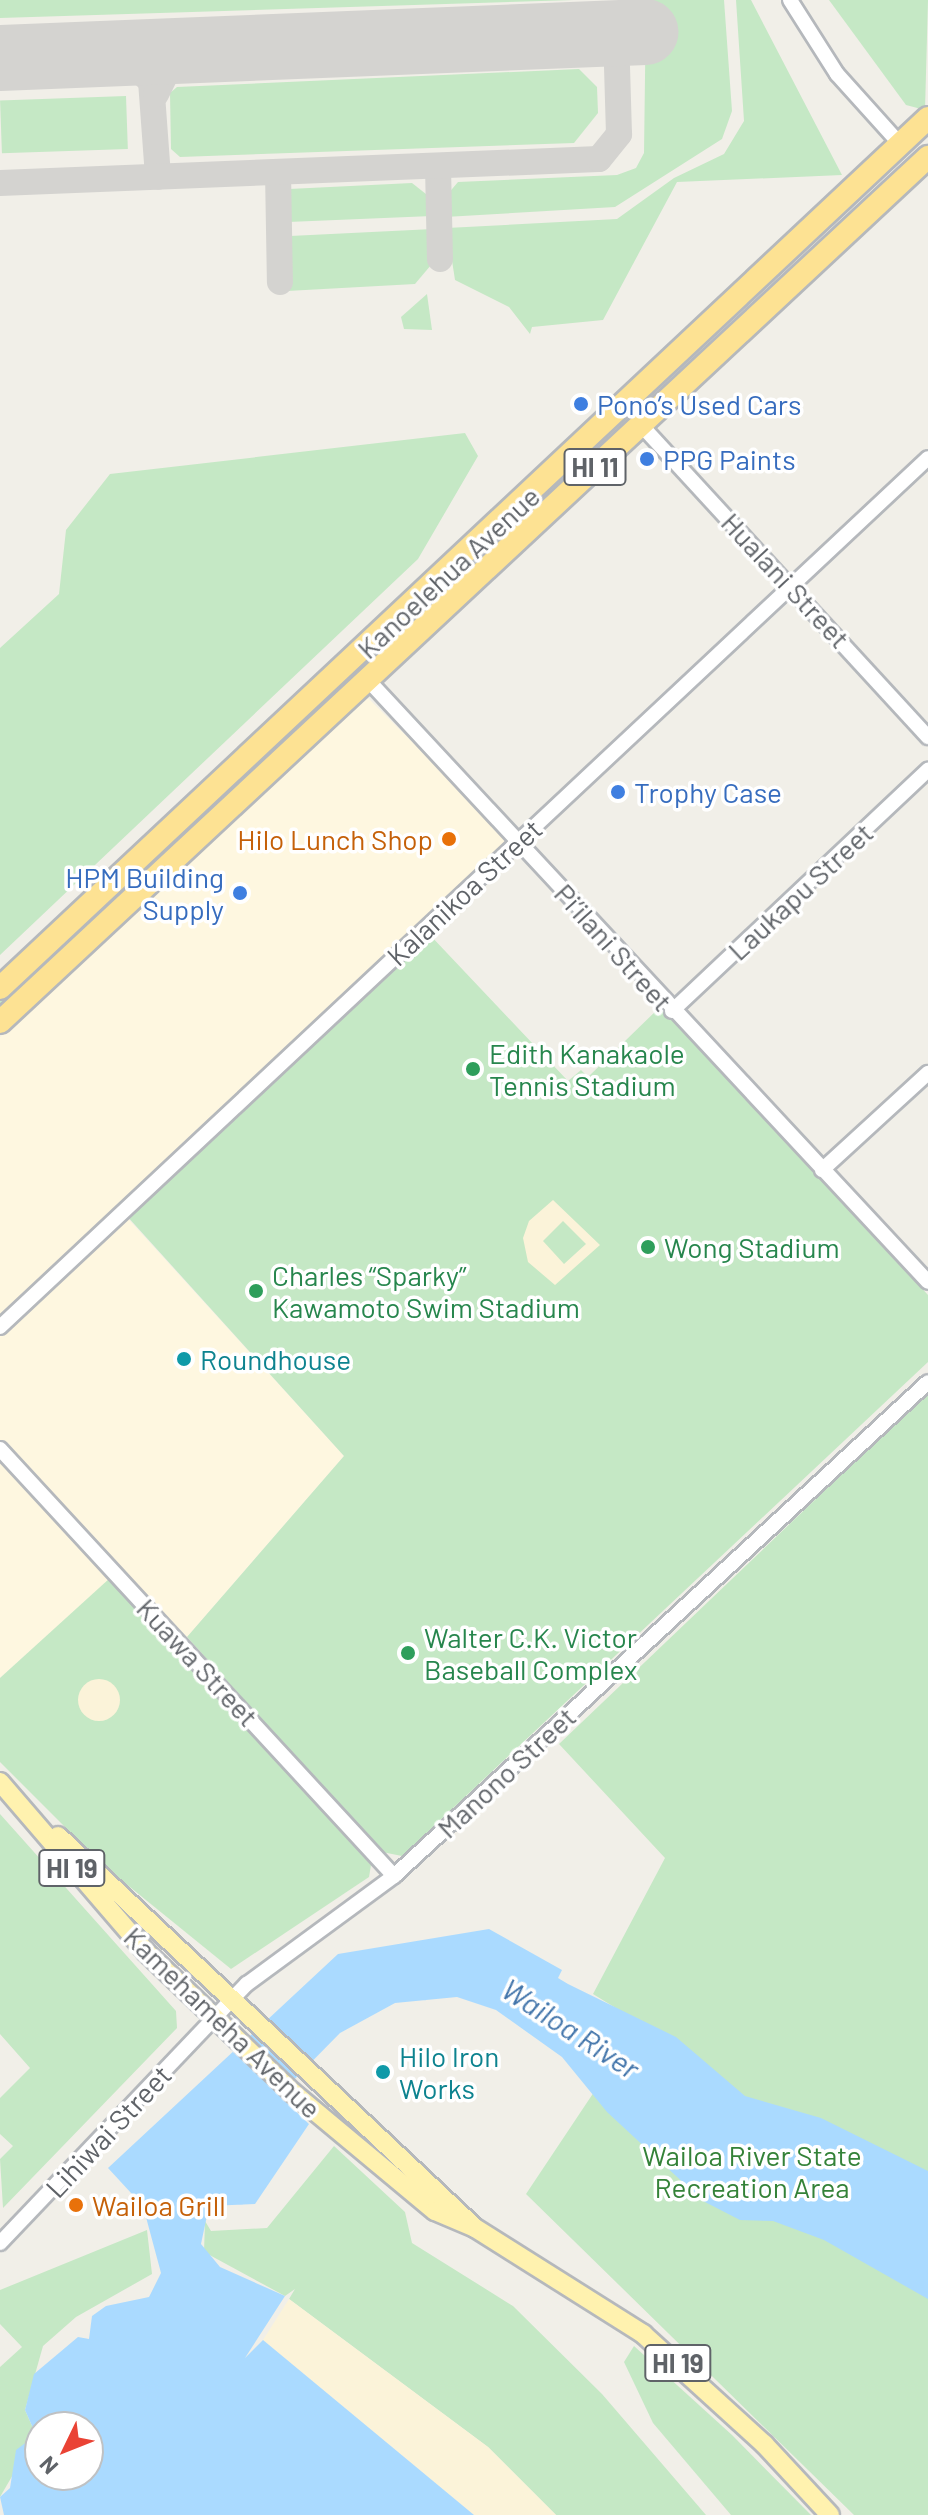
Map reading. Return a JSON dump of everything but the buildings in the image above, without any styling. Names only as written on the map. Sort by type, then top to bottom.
[{"type":"highway","name":"Kanoelehua Avenue","points":[[0,988],[376,640],[928,118]]},
{"type":"highway","points":[[901,145],[925,165]]},
{"type":"highway","name":"Kanoelehua Avenue","points":[[0,1022],[925,165]]},
{"type":"highway","points":[[309,700],[368,680],[376,640]]},
{"type":"main road","name":"Kamehameha Avenue","points":[[0,1780],[308,2077],[460,2206],[475,2228]]},
{"type":"main road","name":"Kamehameha Avenue","points":[[0,1780],[102,1905],[292,2092],[423,2202],[475,2228],[643,2334],[764,2444],[830,2515]]},
{"type":"street","points":[[790,0],[845,85],[901,145]]},
{"type":"street","name":"Hualani Street","points":[[641,425],[793,584],[928,737]]},
{"type":"street","name":"Kalanikoa Street","points":[[0,1327],[928,458]]},
{"type":"street","name":"Pi‘ilani Street","points":[[368,680],[672,1011],[928,1282]]},
{"type":"street","name":"Laukapu Street","points":[[672,1011],[928,770]]},
{"type":"street","points":[[822,1170],[928,1073]]},
{"type":"street","name":"Manono Street","points":[[214,2018],[229,2002],[394,1876],[928,1382]]},
{"type":"street","name":"Kuawa Street","points":[[0,1449],[394,1876]]},
{"type":"street","name":"Lihiwai Street","points":[[0,2243],[214,2018]]},
{"type":"shaded area","points":[[368,698],[511,840],[122,1212],[344,1456],[187,1637],[122,1568],[0,1678],[0,1037]]},
{"type":"green space","points":[[0,0],[574,0],[0,18]]},
{"type":"green space","points":[[646,0],[724,0],[732,111],[722,139],[615,207],[445,217],[447,195],[458,182],[617,175],[636,168],[644,153]]},
{"type":"green space","points":[[736,0],[751,0],[842,175],[677,182],[603,320],[532,327],[530,334],[509,307],[455,280],[447,228],[617,219],[674,178],[724,154],[744,121]]},
{"type":"green space","points":[[829,0],[928,0],[925,110],[906,105]]},
{"type":"green space","points":[[579,69],[597,87],[598,113],[574,143],[180,157],[171,149],[170,93],[177,87]]},
{"type":"green space","points":[[126,96],[128,149],[2,153],[0,100]]},
{"type":"green space","points":[[412,183],[431,198],[432,216],[288,222],[289,189]]},
{"type":"green space","points":[[433,229],[431,265],[415,284],[287,291],[290,236]]},
{"type":"green space","points":[[427,294],[432,330],[404,329],[401,317]]},
{"type":"green space","points":[[465,433],[478,456],[418,559],[0,955],[0,648],[59,594],[66,530],[110,474]]},
{"type":"green space","points":[[330,700],[0,1010],[0,1001]]},
{"type":"green space","points":[[429,934],[568,1081],[581,1070],[588,1077],[661,1006],[928,1295],[928,1362],[402,1856],[382,1852],[187,1637],[344,1456],[126,1215]]},
{"type":"green space","name":"Wailoa River State Recreation Area","points":[[928,1392],[928,2515],[854,2515],[526,2194],[640,2023],[593,1994],[665,1858],[559,1744]]},
{"type":"green space","points":[[110,1578],[371,1865],[369,1877],[231,1969],[104,1866],[0,1762],[0,1678]]},
{"type":"green space","points":[[0,1814],[176,2011],[177,2028],[3,2208],[0,2159],[13,2146],[0,2134],[0,2098],[30,2068],[0,2034]]},
{"type":"green space","points":[[334,2146],[405,2212],[412,2243],[513,2306],[602,2394],[706,2515],[556,2515],[488,2447],[289,2299],[295,2289],[285,2296],[204,2252],[205,2221],[211,2231],[267,2228]]},
{"type":"green space","points":[[147,2230],[152,2274],[76,2317],[43,2346],[24,2411],[24,2456],[0,2497],[0,2367],[22,2347],[0,2324],[0,2290]]},
{"type":"green space","points":[[634,2346],[732,2435],[811,2515],[731,2515],[653,2423],[624,2362]]},
{"type":"sand","points":[[553,1200],[600,1245],[555,1285],[528,1262],[523,1238],[529,1221]],"holes":[[[563,1221],[586,1244],[564,1264],[543,1241]]]},
{"type":"sand","points":[[99,1679],[114,1685],[120,1700],[114,1715],[99,1721],[84,1715],[78,1700],[84,1685]]},
{"type":"sand","points":[[289,2299],[488,2447],[556,2515],[474,2515],[263,2340]]},
{"type":"water","name":"Wailoa River","points":[[489,1929],[562,1970],[558,1978],[568,1984],[676,2037],[745,2096],[821,2118],[928,2171],[928,2299],[824,2240],[773,2221],[740,2220],[703,2201],[607,2112],[562,2057],[496,2010],[457,1997],[395,2003],[340,2033],[279,2095],[309,2124],[255,2204],[209,2206],[201,2244],[220,2267],[285,2296],[245,2358],[263,2340],[474,2515],[4,2515],[0,2497],[10,2488],[16,2450],[24,2444],[24,2491],[104,2491],[104,2411],[25,2410],[34,2374],[78,2337],[89,2339],[92,2316],[106,2306],[149,2297],[161,2273],[143,2206],[108,2168],[338,1954]]},
{"type":"taxiway","points":[[0,183],[599,159],[619,134],[616,33]]},
{"type":"taxiway","points":[[156,94],[170,65],[202,50]]},
{"type":"taxiway","points":[[97,54],[127,59],[151,81],[158,177]]},
{"type":"taxiway","points":[[438,166],[440,259]]},
{"type":"taxiway","points":[[278,172],[280,282]]},
{"type":"runway","points":[[0,58],[645,32]]},
{"type":"place","name":"Pono’s Used Cars","points":[[581,404]]},
{"type":"place","name":"PPG Paints","points":[[647,459]]},
{"type":"place","name":"Trophy Case","points":[[618,792]]},
{"type":"place","name":"Hilo Lunch Shop","points":[[449,839]]},
{"type":"place","name":"HPM Building Supply","points":[[240,893]]},
{"type":"place","name":"Edith Kanakaole Tennis Stadium","points":[[473,1069]]},
{"type":"place","name":"Wong Stadium","points":[[648,1247]]},
{"type":"place","name":"Charles “Sparky” Kawamoto Swim Stadium","points":[[256,1291]]},
{"type":"place","name":"Roundhouse","points":[[184,1359]]},
{"type":"place","name":"Walter C.K. Victor Baseball Complex","points":[[408,1653]]},
{"type":"place","name":"Hilo Iron Works","points":[[383,2072]]},
{"type":"place","name":"Wailoa Grill","points":[[76,2205]]}]
